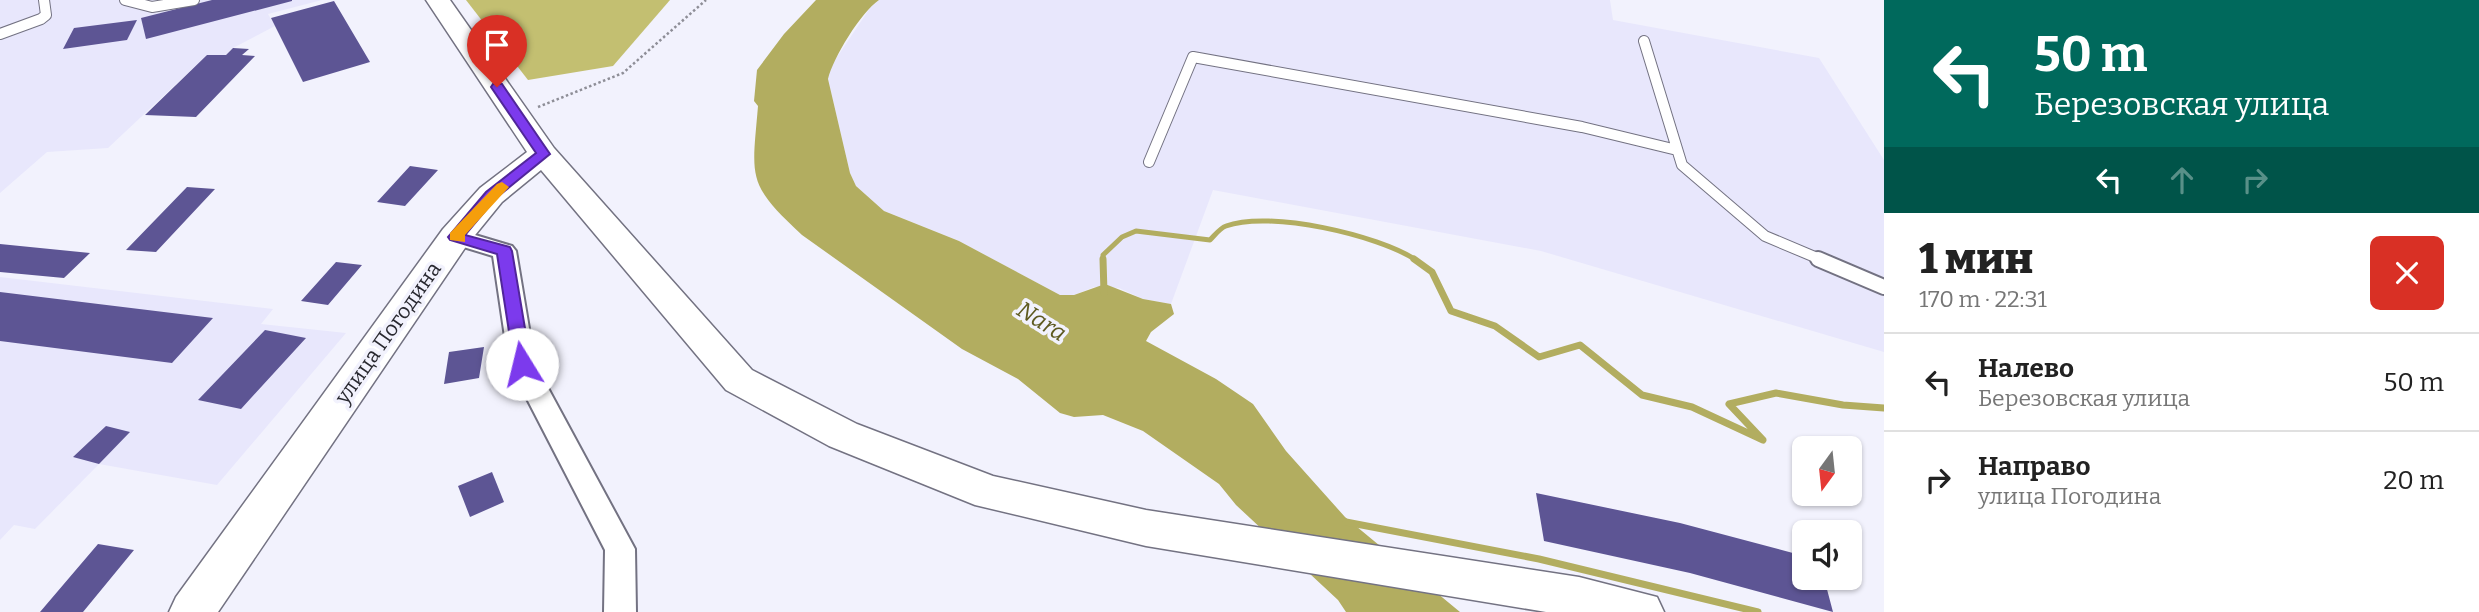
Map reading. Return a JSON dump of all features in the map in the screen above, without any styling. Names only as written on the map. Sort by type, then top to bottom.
[{"type":"street","points":[[438,0],[543,154],[738,380],[843,435],[990,493],[1146,528],[1578,597],[1641,612]]},
{"type":"street","name":"улица Погодина","points":[[192,612],[455,237],[491,195],[543,154]]},
{"type":"street","points":[[455,237],[504,251],[522,364],[620,549],[620,612]]},
{"type":"lane","points":[[0,34],[41,19],[46,15],[44,0]]},
{"type":"lane","points":[[125,0],[152,7],[194,0]]},
{"type":"lane","points":[[1644,41],[1682,165],[1765,236],[1884,287]]},
{"type":"lane","points":[[1149,162],[1193,57],[1582,127],[1677,150]]},
{"type":"path","points":[[533,109],[623,73],[706,0]]},
{"type":"shaded area","points":[[0,0],[322,0],[268,14],[275,26],[233,48],[226,55],[207,55],[108,148],[47,152],[0,193]]},
{"type":"shaded area","points":[[466,0],[670,0],[613,66],[528,80]]},
{"type":"shaded area","points":[[879,0],[1610,0],[1613,20],[1819,58],[1884,160],[1884,352],[1541,251],[1213,190],[1171,304],[1143,299],[1119,288],[1094,287],[1074,295],[1060,295],[959,241],[884,211],[856,186],[850,173],[828,79],[831,66],[870,8]]},
{"type":"shaded area","points":[[0,277],[273,309],[261,324],[346,333],[217,485],[99,464],[35,529],[14,525],[0,540]]},
{"type":"water","name":"Nara","points":[[816,0],[879,0],[864,14],[849,36],[828,79],[850,173],[856,186],[884,211],[959,241],[1060,295],[1074,295],[1105,284],[1143,299],[1171,304],[1174,314],[1151,332],[1146,341],[1216,379],[1253,404],[1286,451],[1345,517],[1460,612],[1346,612],[1338,600],[1236,505],[1219,484],[1143,431],[1103,415],[1074,417],[1060,413],[1018,379],[962,349],[802,235],[784,218],[762,191],[757,178],[754,150],[758,106],[754,101],[757,70],[784,34]]},
{"type":"building","points":[[212,0],[292,1],[146,39],[141,18]]},
{"type":"building","points":[[334,1],[370,62],[303,82],[271,18]]},
{"type":"building","points":[[137,20],[127,40],[63,49],[74,28]]},
{"type":"building","points":[[233,48],[249,49],[242,55],[255,56],[196,117],[145,115],[207,55],[226,55]]},
{"type":"building","points":[[410,166],[438,170],[405,206],[377,202]]},
{"type":"building","points":[[187,187],[215,189],[156,252],[126,250]]},
{"type":"building","points":[[0,244],[90,253],[64,278],[0,272]]},
{"type":"building","points":[[336,262],[362,265],[328,305],[301,301]]},
{"type":"building","points":[[0,292],[213,318],[172,363],[0,341]]},
{"type":"building","points":[[265,330],[306,338],[241,409],[198,400]]},
{"type":"building","points":[[484,347],[479,378],[444,384],[449,352]]},
{"type":"building","points":[[106,426],[130,432],[99,464],[73,457]]},
{"type":"building","points":[[492,472],[504,502],[470,517],[458,486]]},
{"type":"building","points":[[1536,493],[1680,523],[1792,553],[1792,590],[1827,590],[1833,612],[1690,573],[1544,541]]},
{"type":"building","points":[[98,544],[134,550],[83,612],[40,612]]},
{"type":"waterway","points":[[1103,259],[1103,255],[1122,237],[1136,231],[1210,240],[1226,226],[1269,221],[1351,234],[1416,260]]},
{"type":"waterway","points":[[1103,259],[1104,293]]},
{"type":"waterway","points":[[1414,259],[1432,272],[1451,311],[1495,326],[1539,357],[1580,345],[1642,395],[1692,407],[1763,440],[1729,404],[1776,393],[1843,405],[1884,408]]},
{"type":"waterway","points":[[1346,522],[1539,559],[1758,612]]},
{"type":"slow traffic","points":[[460,238],[455,237],[491,195],[502,187]]},
{"type":"route","points":[[497,87],[543,154],[491,195],[455,237],[504,251],[522,364]]}]
